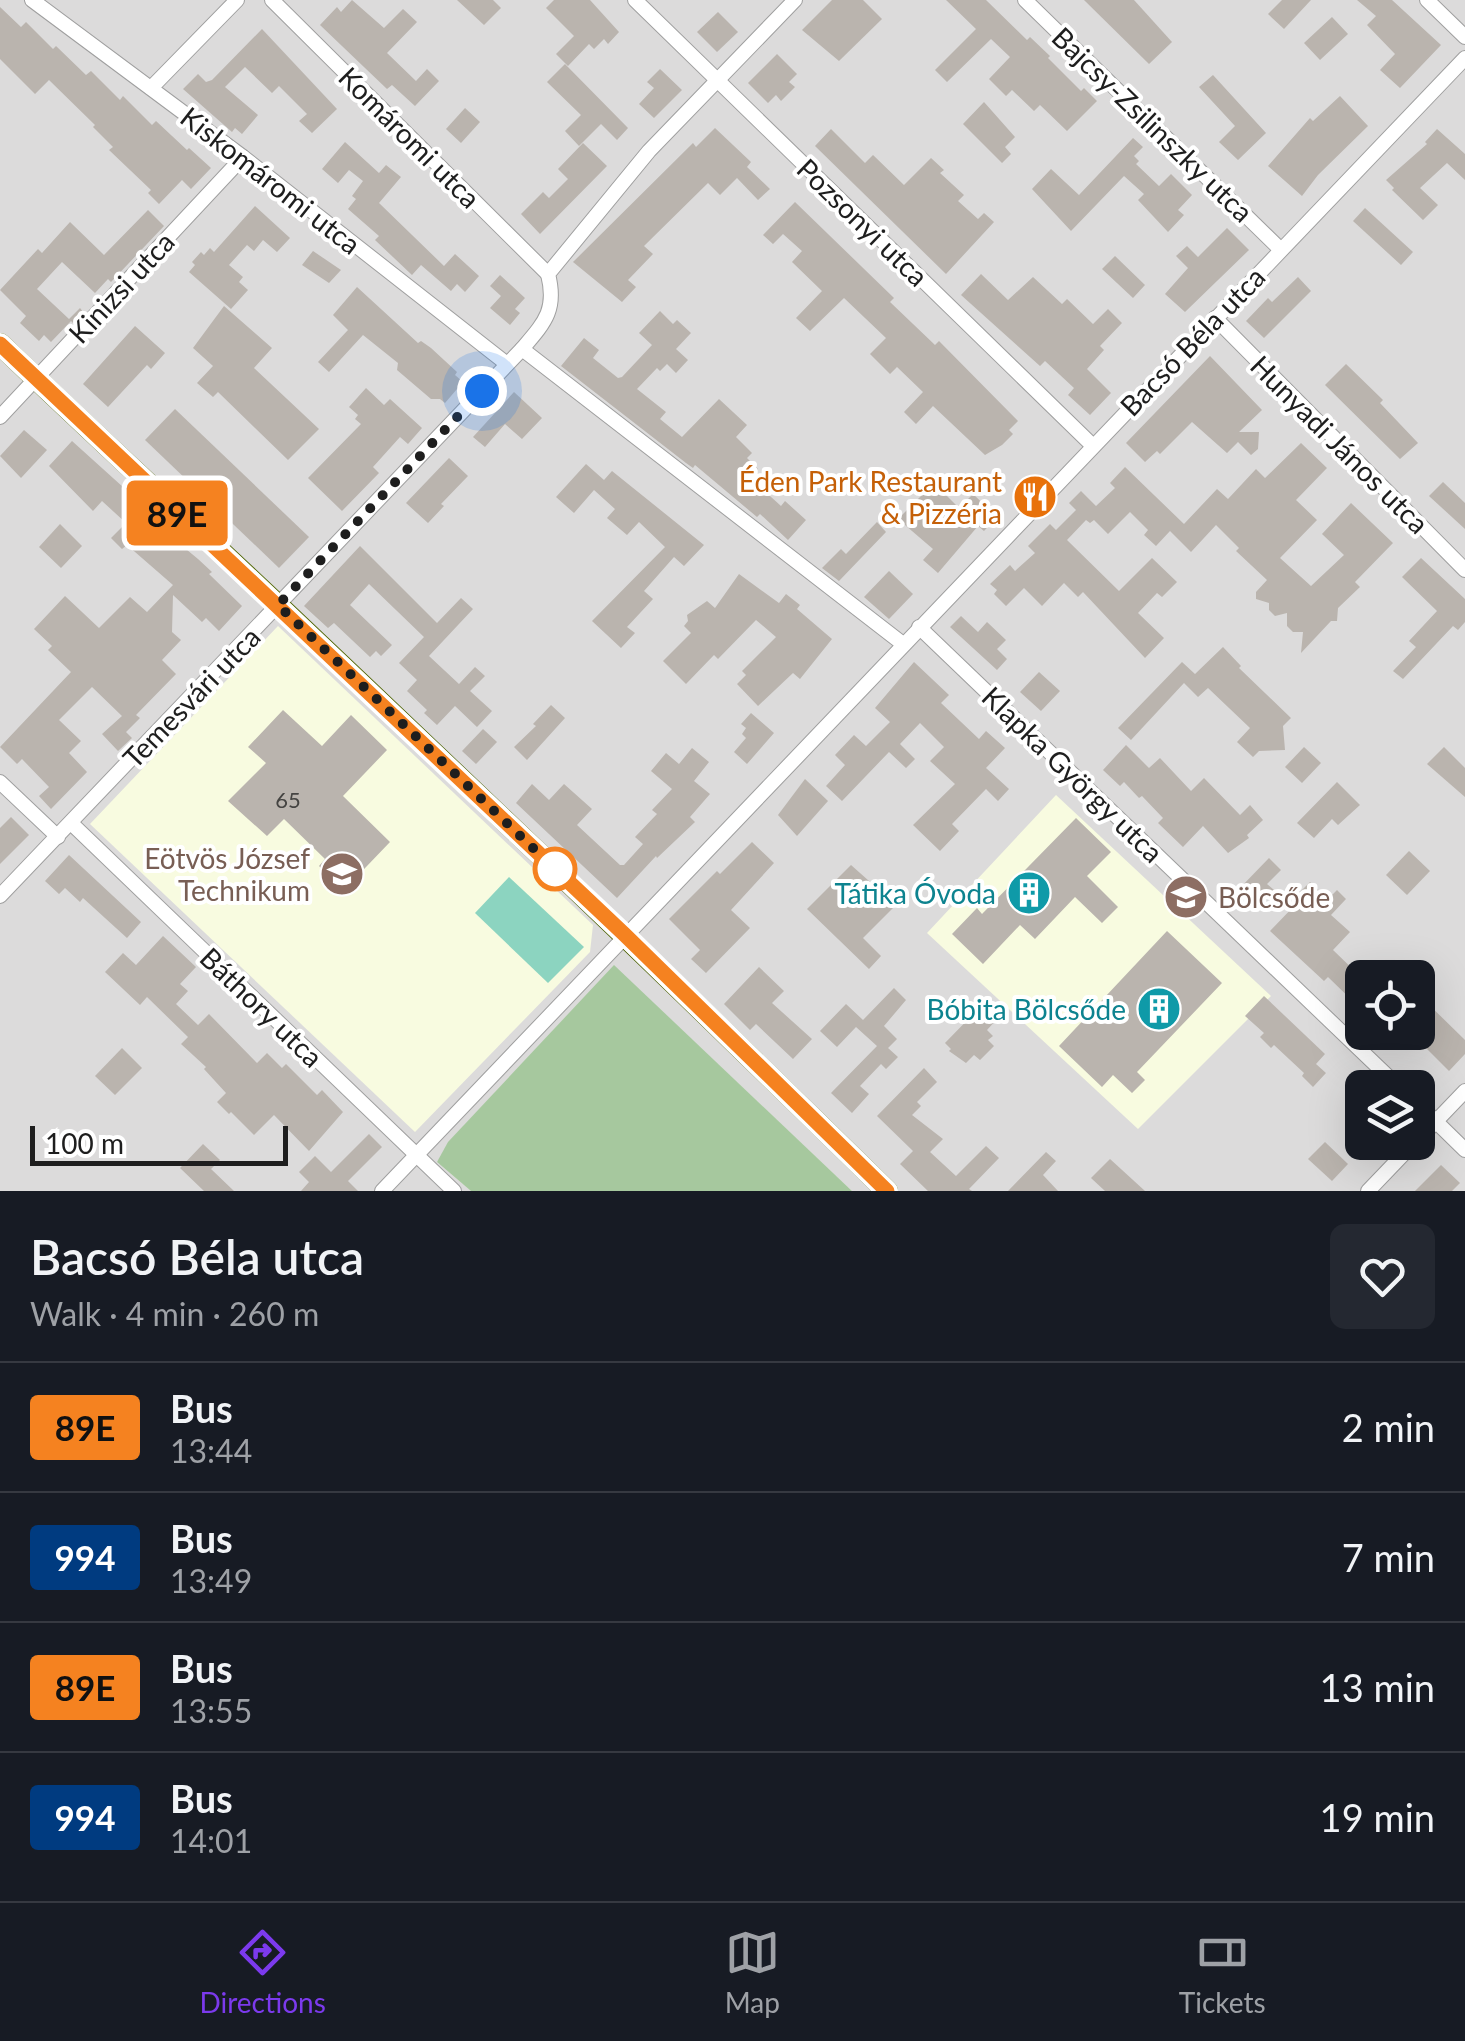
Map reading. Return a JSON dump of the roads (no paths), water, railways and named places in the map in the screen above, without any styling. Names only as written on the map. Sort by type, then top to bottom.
[{"type":"street","name":"Kiskomáromi utca","points":[[32,0],[243,157],[507,364]]},
{"type":"street","points":[[151,88],[237,0]]},
{"type":"street","name":"Komáromi utca","points":[[272,0],[548,274]]},
{"type":"street","name":"Pozsonyi utca","points":[[635,0],[1092,445]]},
{"type":"street","points":[[548,274],[649,151],[795,0]]},
{"type":"street","name":"Bajcsy-Zsilinszky utca","points":[[1025,0],[1280,249]]},
{"type":"street","points":[[1427,0],[1465,37]]},
{"type":"street","name":"Bacsó Béla utca","points":[[382,1191],[1465,58]]},
{"type":"street","name":"Kinizsi utca","points":[[0,417],[243,157]]},
{"type":"street","name":"Temesvári utca","points":[[0,896],[522,349],[544,324],[554,297],[548,274]]},
{"type":"street","name":"Hunyadi János utca","points":[[1216,318],[1465,570]]},
{"type":"street","points":[[0,344],[624,934],[887,1191]]},
{"type":"street","points":[[522,349],[902,644]]},
{"type":"street","name":"Klapka György utca","points":[[919,627],[1381,1070]]},
{"type":"street","points":[[0,782],[58,837]]},
{"type":"street","name":"Báthory utca","points":[[71,823],[454,1191]]},
{"type":"street","points":[[1465,1091],[1436,1121],[1465,1150]]},
{"type":"street","points":[[1368,1191],[1398,1160]]},
{"type":"place","name":"Éden Park Restaurant & Pizzéria","points":[[1035,497]]},
{"type":"place","name":"Eötvös József Technikum","points":[[342,874]]},
{"type":"place","name":"Tátika Óvoda","points":[[1029,893]]},
{"type":"place","name":"Bölcsőde","points":[[1186,897]]},
{"type":"place","name":"Bóbita Bölcsőde","points":[[1159,1009]]}]
